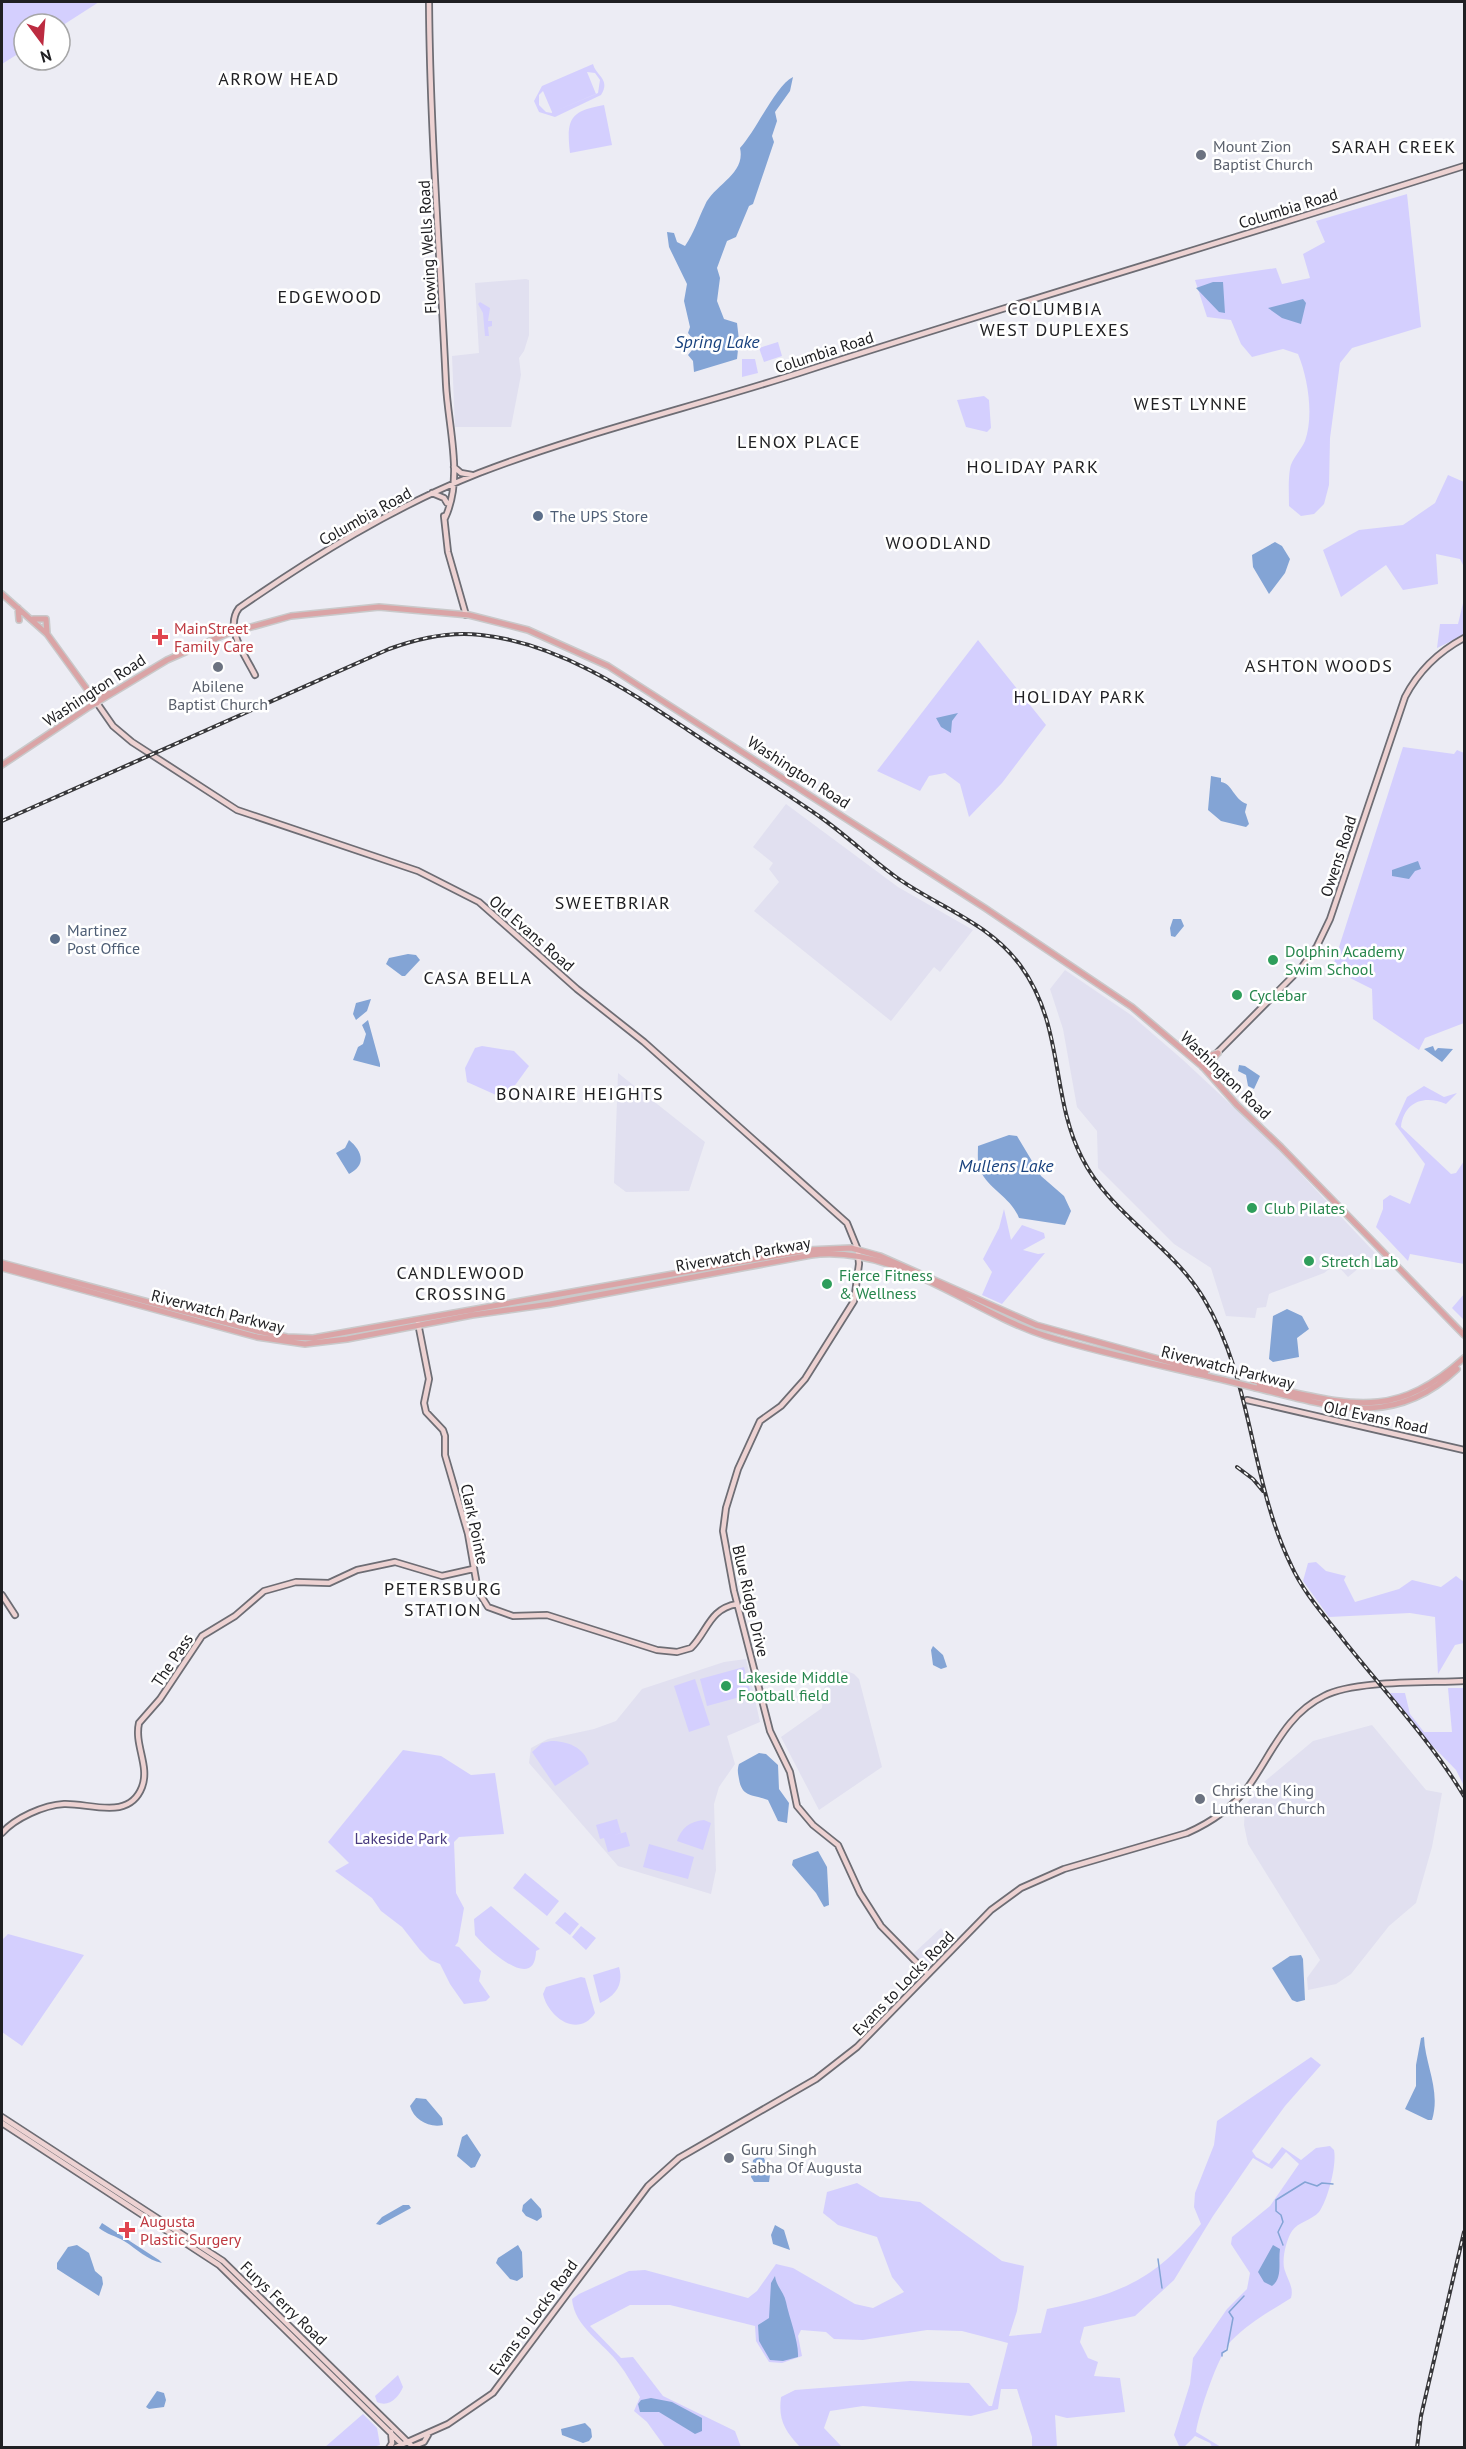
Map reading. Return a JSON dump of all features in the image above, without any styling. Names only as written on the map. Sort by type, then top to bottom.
[{"type":"main road","points":[[2,594],[32,618],[46,619],[47,634],[97,703]]},
{"type":"main road","points":[[18,606],[20,620]]},
{"type":"main road","name":"Washington Road","points":[[2,765],[86,709],[166,660],[234,632],[291,616],[379,607],[466,615],[528,630],[608,666],[986,908],[1132,1008],[1203,1067],[1463,1334]]},
{"type":"main road","points":[[86,688],[96,694],[113,693]]},
{"type":"main road","points":[[86,688],[90,696],[86,709]]},
{"type":"main road","points":[[1190,1056],[1205,1057],[1218,1053]]},
{"type":"main road","points":[[1214,1079],[1212,1060],[1218,1053]]},
{"type":"main road","name":"Riverwatch Parkway","points":[[2,1263],[287,1337],[339,1335],[550,1304],[811,1255],[858,1252],[894,1262],[1036,1325],[1223,1379],[1342,1409],[1369,1409],[1409,1400],[1435,1386],[1456,1370],[1464,1360]]},
{"type":"main road","name":"Riverwatch Parkway","points":[[2,1268],[257,1337],[288,1343],[334,1342],[418,1322]]},
{"type":"main road","points":[[1463,1334],[1464,1342]]},
{"type":"main road","name":"Riverwatch Parkway","points":[[1254,1386],[1342,1402],[1380,1403],[1408,1396],[1427,1387],[1464,1360]]},
{"type":"main road","points":[[1456,1370],[1464,1368]]},
{"type":"street","name":"Flowing Wells Road","points":[[429,2],[440,275],[447,405],[454,467],[445,518]]},
{"type":"street","name":"Columbia Road","points":[[234,632],[232,621],[240,607],[315,557],[432,493],[452,488],[474,475],[527,455],[729,395],[1464,166]]},
{"type":"street","points":[[454,467],[461,473],[474,475]]},
{"type":"street","name":"Flowing Wells Road","points":[[452,488],[445,518],[448,552],[466,615]]},
{"type":"street","points":[[432,493],[444,498],[447,503]]},
{"type":"street","points":[[234,632],[255,675]]},
{"type":"street","name":"Owens Road","points":[[1203,1067],[1301,968],[1323,937],[1404,697],[1415,678],[1436,655],[1464,638]]},
{"type":"street","name":"Old Evans Road","points":[[97,703],[113,726],[132,742],[237,810],[418,871],[479,902],[832,1207],[847,1223],[858,1252]]},
{"type":"street","name":"Blue Ridge Drive","points":[[858,1252],[859,1270],[854,1301],[805,1379],[781,1406],[760,1421],[738,1469],[726,1508],[723,1531],[737,1604],[770,1731],[790,1772],[797,1806],[813,1825],[838,1845],[860,1893],[881,1926],[928,1974]]},
{"type":"street","name":"Clark Pointe","points":[[418,1322],[429,1379],[424,1403],[426,1412],[443,1430],[446,1455],[468,1534],[473,1569],[482,1600],[495,1612],[513,1616],[547,1615],[657,1650],[677,1652],[691,1648],[713,1616],[723,1608],[737,1604]]},
{"type":"street","name":"Old Evans Road","points":[[1247,1400],[1464,1449]]},
{"type":"street","name":"The Pass","points":[[2,1833],[41,1809],[65,1804],[96,1808],[129,1805],[136,1797],[145,1778],[137,1730],[139,1723],[160,1699],[202,1636],[235,1616],[264,1591],[286,1584],[329,1583],[357,1570],[394,1562],[442,1576],[473,1569]]},
{"type":"street","points":[[2,1595],[15,1615]]},
{"type":"street","name":"Evans to Locks Road","points":[[409,2446],[464,2416],[493,2393],[648,2186],[679,2158],[824,2074],[870,2036],[991,1910],[1030,1883],[1064,1869],[1187,1833],[1218,1817],[1249,1786],[1291,1721],[1324,1696],[1348,1688],[1464,1681]]},
{"type":"street","name":"Furys Ferry Road","points":[[2,2117],[224,2261],[409,2446]]},
{"type":"street","name":"Furys Ferry Road","points":[[2,2123],[219,2265],[391,2432],[409,2446]]},
{"type":"street","points":[[388,2448],[392,2440],[391,2432]]},
{"type":"street","name":"Evans to Locks Road","points":[[394,2448],[423,2445],[428,2435]]},
{"type":"shaded area","points":[[529,280],[529,335],[519,358],[521,375],[511,427],[455,427],[452,356],[479,353],[475,283]]},
{"type":"shaded area","points":[[786,804],[898,887],[973,930],[940,972],[934,967],[891,1021],[754,911],[779,882],[769,869],[773,863],[753,847]]},
{"type":"shaded area","points":[[1065,970],[1131,1015],[1183,1060],[1271,1142],[1376,1254],[1348,1277],[1336,1264],[1324,1273],[1269,1294],[1266,1307],[1257,1308],[1255,1318],[1226,1316],[1211,1268],[1174,1244],[1098,1168],[1097,1131],[1077,1107],[1063,1029],[1050,989]]},
{"type":"shaded area","points":[[618,1073],[705,1142],[689,1191],[626,1192],[614,1183]]},
{"type":"shaded area","points":[[746,1659],[760,1722],[727,1736],[735,1764],[719,1787],[714,1804],[716,1870],[711,1894],[618,1866],[529,1763],[531,1748],[548,1739],[594,1729],[616,1721],[642,1689],[724,1662]]},
{"type":"shaded area","points":[[844,1670],[859,1679],[882,1767],[819,1810],[781,1737],[822,1708],[824,1688],[834,1675]]},
{"type":"shaded area","points":[[1372,1725],[1426,1790],[1442,1793],[1432,1847],[1416,1903],[1389,1926],[1351,1974],[1336,1984],[1308,1990],[1307,1978],[1320,1960],[1248,1844],[1244,1825],[1245,1805],[1264,1782],[1313,1741]]},
{"type":"shaded area","points":[[941,1928],[951,1941],[928,1967],[913,1954]]},
{"type":"green space","points":[[2,2],[99,2],[72,19],[72,12],[12,12],[12,58],[2,64]]},
{"type":"green space","points":[[593,64],[604,81],[604,90],[601,95],[555,117],[539,112],[534,101],[542,86]],"holes":[[[587,72],[595,73],[600,80],[596,94]],[[543,91],[552,113],[546,112],[539,105],[539,95]]]},
{"type":"green space","points":[[604,105],[612,145],[570,153],[569,132],[573,118],[584,110]]},
{"type":"green space","points":[[1407,194],[1421,327],[1352,348],[1340,363],[1330,438],[1329,485],[1324,504],[1314,514],[1301,516],[1289,506],[1291,466],[1305,441],[1309,420],[1307,385],[1298,354],[1283,349],[1252,357],[1241,344],[1231,320],[1207,317],[1195,280],[1276,268],[1282,284],[1310,278],[1303,254],[1325,242],[1316,221]]},
{"type":"green space","points":[[480,302],[490,308],[488,321],[492,321],[492,326],[488,327],[489,336],[485,336],[483,313],[478,304]]},
{"type":"green space","points":[[778,342],[782,356],[764,362],[759,348]]},
{"type":"green space","points":[[742,359],[755,359],[758,373],[742,377]]},
{"type":"green space","points":[[984,396],[989,400],[991,428],[987,432],[966,427],[957,400]]},
{"type":"green space","points":[[1448,475],[1464,482],[1464,567],[1460,559],[1436,554],[1438,584],[1403,590],[1386,565],[1341,597],[1323,550],[1359,530],[1403,525],[1435,503]]},
{"type":"green space","points":[[1464,599],[1464,635],[1437,648],[1440,624],[1458,624]]},
{"type":"green space","points":[[978,640],[1046,725],[1002,783],[969,817],[960,784],[945,773],[929,776],[920,791],[877,771]]},
{"type":"green space","points":[[1403,747],[1454,754],[1457,750],[1464,753],[1464,1023],[1425,1038],[1419,1050],[1373,1019],[1372,989],[1332,969]]},
{"type":"green space","points":[[482,1046],[514,1051],[529,1066],[505,1099],[467,1082],[465,1068],[475,1048]]},
{"type":"green space","points":[[1424,1086],[1444,1097],[1457,1093],[1446,1104],[1431,1100],[1417,1102],[1406,1111],[1401,1127],[1451,1174],[1456,1173],[1464,1161],[1464,1264],[1410,1254],[1408,1261],[1376,1227],[1383,1209],[1383,1200],[1390,1195],[1410,1204],[1425,1164],[1395,1124],[1407,1097]]},
{"type":"green space","points":[[1004,1209],[1011,1240],[1022,1225],[1044,1233],[1045,1238],[1023,1250],[1038,1254],[1045,1253],[1002,1304],[982,1295],[992,1272],[983,1259],[999,1228]]},
{"type":"green space","points":[[1464,1294],[1464,1317],[1463,1319],[1452,1308]]},
{"type":"green space","points":[[1316,1562],[1326,1571],[1346,1576],[1344,1580],[1355,1602],[1399,1589],[1412,1580],[1441,1587],[1456,1576],[1464,1582],[1464,1643],[1455,1645],[1438,1674],[1435,1617],[1410,1613],[1329,1617],[1303,1581],[1308,1563]]},
{"type":"green space","name":"Lakeside Middle Football field","points":[[744,1667],[751,1694],[707,1706],[700,1679]]},
{"type":"green space","points":[[695,1679],[710,1725],[689,1732],[674,1686]]},
{"type":"green space","points":[[1448,1688],[1464,1688],[1464,1786],[1456,1770],[1420,1733],[1390,1693],[1405,1693],[1410,1714],[1424,1732],[1452,1732]]},
{"type":"green space","points":[[563,1742],[579,1749],[589,1764],[555,1786],[532,1752],[542,1743]]},
{"type":"green space","name":"Lakeside Park","points":[[403,1750],[441,1756],[471,1775],[495,1773],[504,1834],[459,1837],[454,1842],[456,1893],[464,1908],[458,1942],[455,1946],[459,1947],[481,1971],[479,1981],[490,1997],[486,2001],[464,2004],[440,1964],[430,1960],[402,1927],[381,1911],[372,1898],[335,1871],[349,1863],[328,1842]]},
{"type":"green space","points":[[617,1819],[621,1833],[614,1835],[626,1832],[630,1846],[608,1852],[604,1838],[600,1839],[596,1825]]},
{"type":"green space","points":[[704,1820],[711,1823],[703,1850],[677,1841],[687,1826]]},
{"type":"green space","points":[[649,1844],[694,1857],[688,1879],[643,1867]]},
{"type":"green space","points":[[525,1873],[559,1901],[547,1916],[513,1888]]},
{"type":"green space","points":[[491,1906],[540,1949],[536,1951],[534,1963],[528,1968],[519,1968],[509,1964],[475,1935],[474,1919]]},
{"type":"green space","points":[[565,1912],[579,1924],[570,1935],[555,1923]]},
{"type":"green space","points":[[581,1926],[596,1938],[586,1950],[572,1937]]},
{"type":"green space","points":[[8,1934],[84,1955],[22,2046],[2,2032],[2,1940]]},
{"type":"green space","points":[[619,1967],[620,1979],[617,1989],[600,2003],[593,1975]]},
{"type":"green space","points":[[581,1977],[585,1978],[595,2013],[588,2021],[580,2024],[564,2022],[551,2010],[543,1994],[546,1987]]},
{"type":"green space","points":[[1311,2057],[1321,2065],[1285,2106],[1252,2151],[1256,2157],[1269,2164],[1282,2147],[1301,2160],[1316,2148],[1330,2146],[1335,2156],[1331,2182],[1319,2212],[1295,2228],[1288,2240],[1284,2262],[1291,2287],[1291,2298],[1238,2334],[1226,2348],[1215,2371],[1196,2432],[1221,2447],[1212,2447],[1210,2443],[1195,2436],[1185,2446],[1179,2446],[1174,2435],[1190,2384],[1193,2358],[1227,2309],[1247,2289],[1250,2273],[1231,2244],[1232,2237],[1270,2206],[1299,2164],[1286,2152],[1272,2169],[1253,2158],[1213,2216],[1174,2280],[1135,2316],[1084,2327],[1080,2342],[1088,2358],[1098,2362],[1094,2376],[1120,2378],[1125,2412],[1067,2418],[1055,2415],[1057,2447],[1032,2447],[1032,2437],[1017,2389],[1001,2389],[998,2409],[971,2416],[863,2406],[830,2411],[824,2428],[842,2447],[800,2447],[784,2425],[781,2397],[795,2390],[910,2381],[969,2383],[989,2406],[992,2406],[1008,2343],[962,2331],[927,2330],[863,2340],[834,2339],[826,2332],[801,2330],[798,2336],[802,2356],[782,2363],[769,2362],[756,2341],[755,2326],[670,2305],[630,2305],[590,2326],[621,2358],[633,2357],[663,2396],[735,2431],[741,2447],[665,2447],[647,2422],[634,2411],[640,2397],[625,2372],[584,2327],[574,2309],[572,2299],[579,2294],[629,2271],[645,2270],[748,2298],[757,2291],[776,2264],[793,2268],[855,2304],[873,2308],[904,2292],[892,2277],[877,2237],[838,2225],[823,2213],[827,2192],[857,2183],[880,2197],[920,2202],[1002,2261],[1024,2266],[1017,2311],[1009,2336],[1041,2333],[1047,2309],[1095,2298],[1133,2283],[1167,2260],[1183,2244],[1201,2224],[1194,2207],[1195,2193],[1214,2145],[1217,2121]]},
{"type":"green space","points":[[398,2375],[403,2387],[399,2394],[389,2403],[377,2402],[375,2396]]},
{"type":"green space","points":[[363,2414],[377,2428],[380,2445],[325,2447]]},
{"type":"water","name":"Spring Lake","points":[[793,77],[790,91],[775,112],[777,121],[772,136],[774,142],[753,204],[749,206],[736,237],[727,241],[717,268],[720,278],[717,301],[724,319],[737,323],[739,340],[737,359],[694,372],[693,361],[688,355],[697,344],[688,333],[690,327],[684,301],[687,284],[669,247],[667,232],[674,233],[677,242],[685,246],[709,198],[738,165],[741,157],[740,148],[773,98]]},
{"type":"water","points":[[1213,282],[1223,282],[1225,313],[1219,312],[1196,288]]},
{"type":"water","points":[[1303,299],[1306,303],[1301,324],[1282,318],[1268,308]]},
{"type":"water","points":[[1275,542],[1282,546],[1290,559],[1285,573],[1269,594],[1253,567],[1252,555]]},
{"type":"water","points":[[958,713],[952,721],[951,733],[941,727],[936,718]]},
{"type":"water","points":[[1211,776],[1221,778],[1221,782],[1225,783],[1242,802],[1247,804],[1245,812],[1249,824],[1246,827],[1221,821],[1208,810]]},
{"type":"water","points":[[1418,861],[1421,869],[1415,871],[1409,879],[1392,876],[1392,870]]},
{"type":"water","points":[[1173,919],[1181,919],[1184,926],[1175,937],[1171,936],[1170,928]]},
{"type":"water","points":[[408,954],[416,955],[420,960],[405,976],[386,964],[389,958]]},
{"type":"water","points":[[371,999],[367,1011],[356,1020],[353,1014],[356,1003]]},
{"type":"water","points":[[368,1020],[380,1067],[353,1060],[366,1034],[362,1025]]},
{"type":"water","points":[[1433,1046],[1435,1051],[1438,1048],[1453,1049],[1442,1062],[1424,1049]]},
{"type":"water","points":[[1239,1065],[1245,1066],[1260,1076],[1254,1089],[1248,1086],[1246,1075],[1238,1071]]},
{"type":"water","name":"Mullens Lake","points":[[1009,1135],[1017,1136],[1041,1176],[1064,1196],[1071,1211],[1065,1225],[1019,1218],[1011,1204],[984,1177],[978,1165],[978,1146]]},
{"type":"water","points":[[349,1140],[357,1148],[361,1161],[359,1166],[349,1174],[336,1153],[345,1148]]},
{"type":"water","points":[[1287,1309],[1302,1316],[1309,1329],[1297,1338],[1299,1357],[1273,1362],[1269,1359],[1273,1316]]},
{"type":"water","points":[[933,1646],[943,1655],[947,1667],[941,1669],[933,1665],[931,1650]]},
{"type":"water","points":[[759,1753],[766,1754],[778,1765],[779,1789],[789,1803],[787,1823],[778,1821],[768,1800],[749,1794],[740,1785],[739,1764]]},
{"type":"water","points":[[818,1851],[827,1867],[829,1905],[824,1907],[816,1893],[792,1865],[793,1860]]},
{"type":"water","points":[[1301,1955],[1305,2000],[1297,2002],[1292,2000],[1272,1968],[1290,1956]]},
{"type":"water","points":[[1424,2037],[1435,2098],[1432,2120],[1405,2109],[1416,2086],[1416,2065],[1421,2038]]},
{"type":"water","points":[[416,2098],[426,2099],[442,2118],[443,2125],[427,2124],[415,2115],[410,2106]]},
{"type":"water","points":[[467,2134],[481,2155],[475,2167],[471,2168],[457,2156],[462,2137]]},
{"type":"water","points":[[758,2157],[764,2158],[770,2175],[769,2182],[754,2182],[751,2177],[753,2160]]},
{"type":"water","points":[[531,2198],[541,2209],[542,2217],[537,2221],[526,2216],[522,2211],[523,2205]]},
{"type":"water","points":[[403,2205],[409,2205],[411,2208],[380,2225],[376,2224],[382,2217]]},
{"type":"water","points":[[102,2223],[162,2263],[147,2257],[124,2241],[99,2228]]},
{"type":"water","points":[[775,2225],[784,2230],[790,2250],[773,2244],[771,2235]]},
{"type":"water","points":[[77,2245],[89,2253],[95,2271],[102,2277],[103,2284],[99,2296],[57,2269],[57,2263],[68,2247]]},
{"type":"water","points":[[518,2245],[522,2252],[523,2277],[517,2281],[510,2279],[496,2263],[498,2258]]},
{"type":"water","points":[[1273,2245],[1280,2249],[1278,2279],[1272,2286],[1264,2282],[1258,2272]]},
{"type":"water","points":[[775,2276],[785,2298],[798,2351],[798,2357],[783,2361],[770,2360],[759,2341],[758,2325],[769,2318],[771,2283]]},
{"type":"water","points":[[157,2391],[164,2393],[166,2400],[164,2407],[149,2409],[146,2407]]},
{"type":"water","points":[[651,2398],[672,2402],[702,2418],[702,2431],[695,2434],[659,2412],[640,2412],[638,2404],[641,2400]]},
{"type":"water","points":[[585,2423],[591,2429],[592,2437],[589,2441],[583,2443],[562,2435],[561,2429]]},
{"type":"waterway","points":[[1283,2245],[1278,2232],[1283,2222],[1281,2215],[1276,2211],[1276,2200],[1305,2182],[1317,2186],[1322,2183],[1333,2184]]},
{"type":"waterway","points":[[1158,2259],[1162,2288]]},
{"type":"waterway","points":[[1222,2356],[1222,2353],[1227,2350],[1233,2318],[1229,2312],[1244,2296]]},
{"type":"railway","points":[[2,821],[389,649],[423,639],[457,634],[481,635],[537,647],[590,670],[640,699],[790,796],[896,877],[993,937],[1020,965],[1034,988],[1044,1012],[1065,1110],[1082,1158],[1108,1196],[1191,1280],[1220,1330],[1242,1397],[1277,1533],[1296,1576],[1323,1614],[1422,1736],[1464,1796]]},
{"type":"railway","points":[[1237,1467],[1253,1479],[1263,1491]]},
{"type":"railway","points":[[1417,2448],[1421,2416],[1464,2232]]},
{"type":"place","name":"Mount Zion Baptist Church","points":[[1201,155]]},
{"type":"place","name":"The UPS Store","points":[[538,516]]},
{"type":"place","name":"MainStreet Family Care","points":[[160,637]]},
{"type":"place","name":"Abilene Baptist Church","points":[[218,667]]},
{"type":"place","name":"Martinez Post Office","points":[[55,939]]},
{"type":"place","name":"Dolphin Academy Swim School","points":[[1273,960]]},
{"type":"place","name":"Cyclebar","points":[[1237,995]]},
{"type":"place","name":"Club Pilates","points":[[1252,1208]]},
{"type":"place","name":"Stretch Lab","points":[[1309,1261]]},
{"type":"place","name":"Fierce Fitness & Wellness","points":[[827,1284]]},
{"type":"place","name":"Lakeside Middle Football field","points":[[726,1686]]},
{"type":"place","name":"Christ the King Lutheran Church","points":[[1200,1799]]},
{"type":"place","name":"Guru Singh Sabha Of Augusta","points":[[729,2158]]},
{"type":"place","name":"Augusta Plastic Surgery","points":[[127,2230]]},
{"type":"district","name":"ARROW HEAD","points":[[279,78]]},
{"type":"district","name":"SARAH CREEK","points":[[1394,146]]},
{"type":"district","name":"EDGEWOOD","points":[[330,296]]},
{"type":"district","name":"COLUMBIA WEST DUPLEXES","points":[[1055,318]]},
{"type":"district","name":"WEST LYNNE","points":[[1191,403]]},
{"type":"district","name":"LENOX PLACE","points":[[799,441]]},
{"type":"district","name":"HOLIDAY PARK","points":[[1033,466]]},
{"type":"district","name":"WOODLAND","points":[[939,542]]},
{"type":"district","name":"ASHTON WOODS","points":[[1319,665]]},
{"type":"district","name":"HOLIDAY PARK","points":[[1080,696]]},
{"type":"district","name":"SWEETBRIAR","points":[[613,902]]},
{"type":"district","name":"CASA BELLA","points":[[478,977]]},
{"type":"district","name":"BONAIRE HEIGHTS","points":[[580,1093]]},
{"type":"district","name":"CANDLEWOOD CROSSING","points":[[461,1282]]},
{"type":"district","name":"PETERSBURG STATION","points":[[443,1598]]}]
